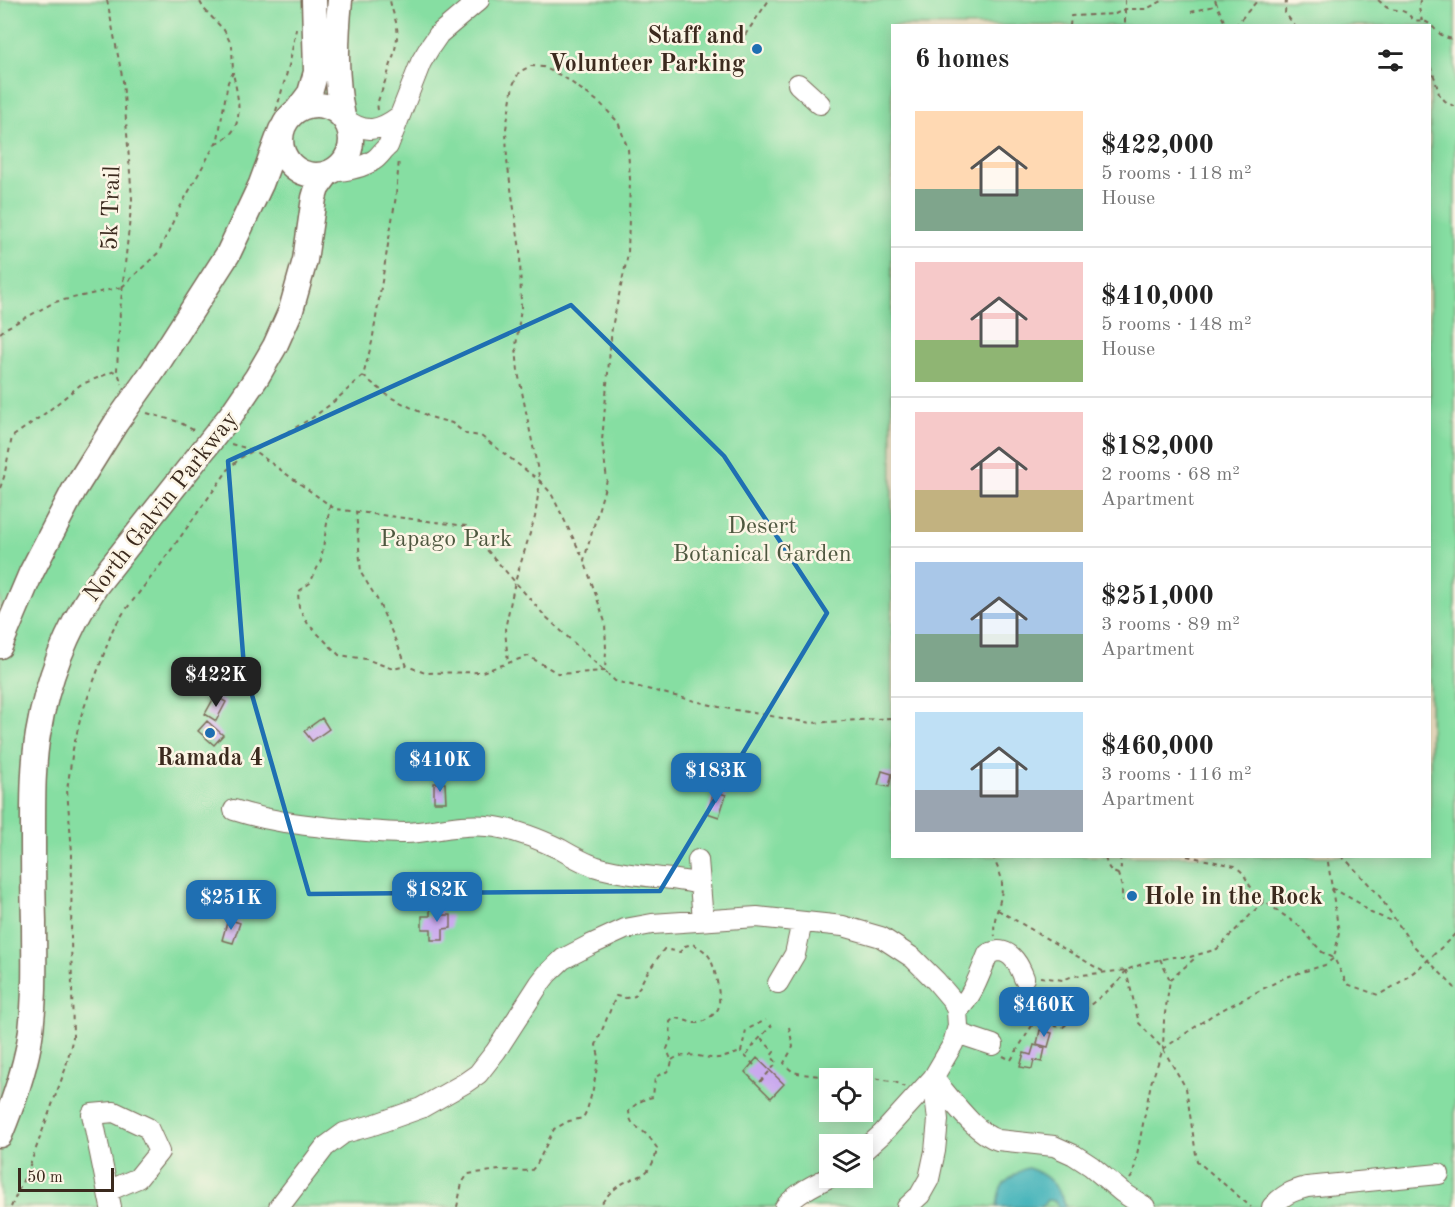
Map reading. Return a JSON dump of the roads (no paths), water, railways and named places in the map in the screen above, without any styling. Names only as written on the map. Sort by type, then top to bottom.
[{"type":"main road","points":[[298,109],[310,93],[316,72],[314,0]]},
{"type":"main road","points":[[340,0],[336,59],[337,87],[344,118]]},
{"type":"main road","points":[[308,105],[328,107],[338,112],[350,128],[350,149],[346,159],[329,173],[308,174],[297,170],[282,153],[278,123],[285,122],[291,114],[308,105]]},
{"type":"main road","points":[[0,646],[31,573],[74,490],[228,254],[261,184],[278,123]]},
{"type":"main road","name":"North Galvin Parkway","points":[[0,1135],[10,1110],[29,1044],[33,1003],[33,781],[38,735],[49,684],[63,645],[81,608],[231,415],[275,346],[291,310],[302,271],[317,188],[329,173]]},
{"type":"street","points":[[344,118],[359,128],[365,129],[376,129],[389,124],[390,116],[415,80],[421,62],[439,34],[479,0]]},
{"type":"street","points":[[798,84],[820,104]]},
{"type":"street","points":[[329,173],[358,167],[374,160],[387,146],[390,116]]},
{"type":"street","points":[[234,810],[277,821],[406,833],[486,825],[531,836],[597,867],[700,884]]},
{"type":"street","points":[[698,860],[703,920]]},
{"type":"street","points":[[279,1207],[326,1147],[344,1133],[421,1108],[478,1074],[496,1051],[540,983],[563,959],[625,929],[652,924],[757,917],[843,926],[880,937],[913,958],[953,1001],[957,1011],[957,1034],[933,1078],[873,1142]]},
{"type":"street","points":[[778,983],[795,954],[802,922]]},
{"type":"street","points":[[957,1011],[964,1004],[978,979],[988,954],[998,951],[1008,954],[1020,967],[1024,978]]},
{"type":"street","points":[[957,1034],[993,1045]]},
{"type":"street","points":[[933,1078],[972,1122],[990,1138],[1054,1146],[1091,1166],[1122,1192],[1145,1207]]},
{"type":"street","points":[[907,1207],[920,1196],[929,1179],[935,1151],[938,1120],[933,1078]]},
{"type":"street","points":[[1272,1207],[1292,1191],[1307,1187],[1439,1174]]},
{"type":"street","points":[[785,1207],[794,1197],[819,1182]]},
{"type":"water","points":[[1028,1168],[1042,1174],[1052,1183],[1066,1207],[1059,1207],[1055,1201],[1047,1200],[1042,1207],[997,1207],[1003,1185],[1017,1173]]},
{"type":"place","name":"Staff and Volunteer Parking","points":[[757,49]]},
{"type":"place","name":"Ramada 4","points":[[210,733]]},
{"type":"place","name":"Hole in the Rock","points":[[1132,896]]},
{"type":"park label","name":"Papago Park","points":[[446,538]]},
{"type":"park label","name":"Desert Botanical Garden","points":[[762,539]]}]
